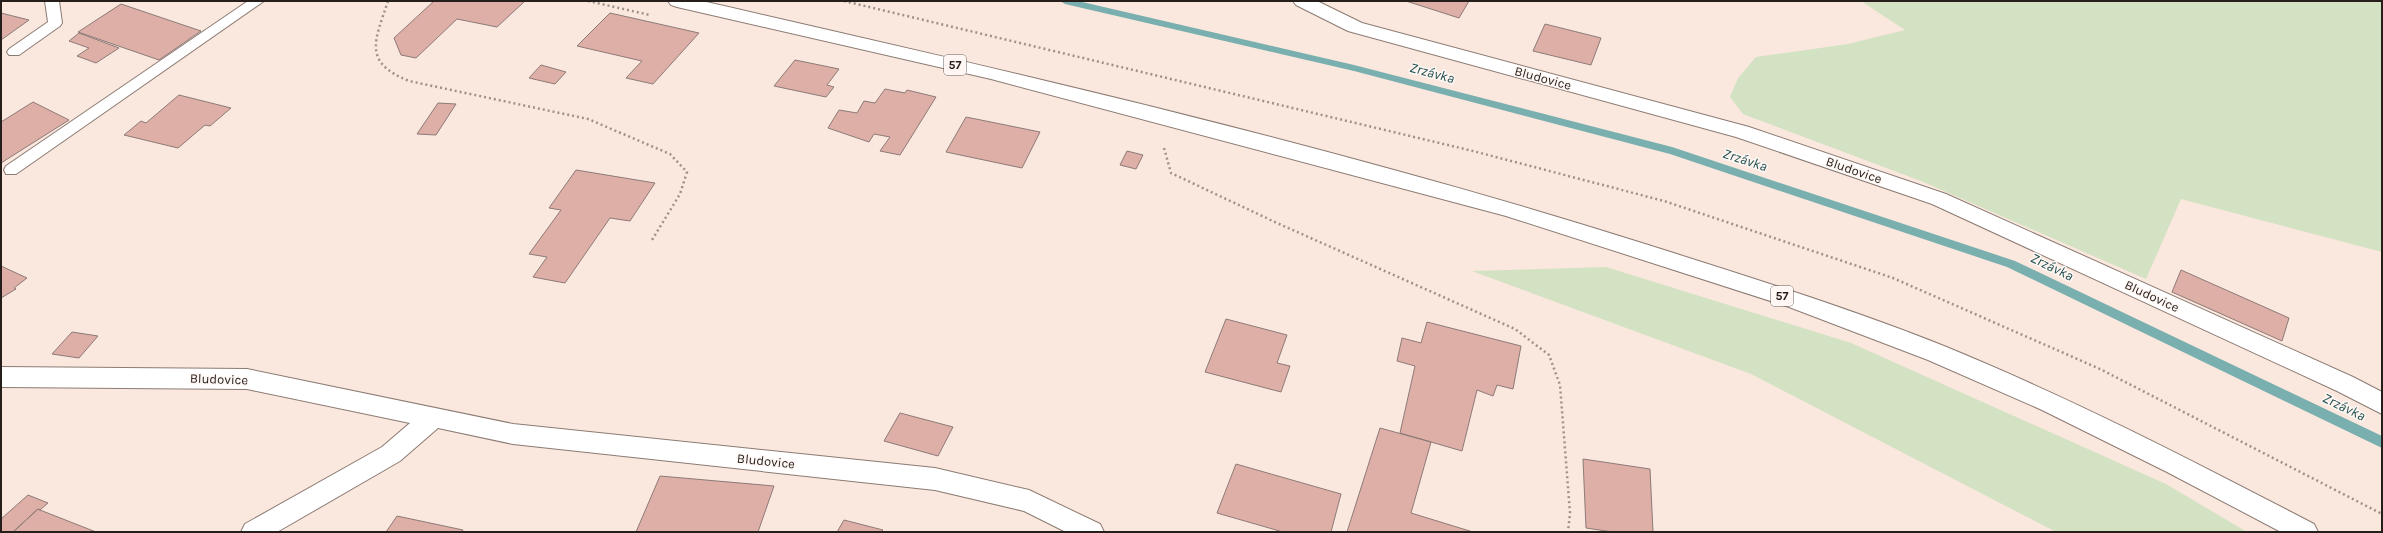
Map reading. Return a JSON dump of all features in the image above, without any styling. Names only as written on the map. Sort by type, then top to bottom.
[{"type":"street","name":"57","points":[[677,1],[991,73],[1509,209],[1797,301],[1936,353],[2050,403],[2176,464],[2305,532]]},
{"type":"street","name":"Bludovice","points":[[1302,1],[1355,26],[1742,132],[1939,199],[2345,384],[2382,404]]},
{"type":"street","name":"Bludovice","points":[[1,377],[247,379],[513,434],[935,479],[1029,501],[1091,532]]},
{"type":"street","points":[[254,532],[391,454],[433,418]]},
{"type":"lane","points":[[14,52],[55,23],[52,1]]},
{"type":"lane","points":[[11,170],[257,1]]},
{"type":"path","points":[[388,1],[376,40],[378,61],[388,73],[410,81],[588,119],[670,154],[687,172],[680,194],[652,240]]},
{"type":"path","points":[[844,1],[1473,151],[1664,201],[1894,278],[2100,369],[2382,514]]},
{"type":"path","points":[[1176,121],[1164,148],[1171,173],[1277,223],[1515,330],[1549,355],[1560,385],[1570,513],[1568,532]]},
{"type":"green space","points":[[1861,1],[2382,1],[2382,252],[2181,199],[2146,279],[1921,181],[1743,114],[1730,97],[1738,78],[1756,57],[1848,44],[1905,30]]},
{"type":"green space","points":[[1606,267],[1851,343],[2166,484],[2247,532],[2056,532],[1751,374],[1472,271]]},
{"type":"building","points":[[434,1],[525,1],[497,27],[457,19],[416,58],[401,55],[394,38]]},
{"type":"building","points":[[1406,1],[1469,1],[1459,18]]},
{"type":"building","points":[[121,4],[201,31],[159,60],[78,32]]},
{"type":"building","points":[[1,13],[29,20],[1,40]]},
{"type":"building","points":[[610,13],[699,33],[653,84],[626,78],[642,61],[577,46]]},
{"type":"building","points":[[1545,24],[1601,38],[1591,65],[1533,51]]},
{"type":"building","points":[[79,33],[119,48],[96,63],[77,56],[89,48],[69,41]]},
{"type":"building","points":[[795,60],[839,69],[827,85],[834,87],[826,97],[774,86]]},
{"type":"building","points":[[541,65],[566,72],[555,84],[529,78]]},
{"type":"building","points":[[885,89],[905,93],[907,90],[936,97],[900,155],[880,151],[890,137],[874,134],[869,142],[828,128],[839,110],[857,113],[864,101],[875,103]]},
{"type":"building","points":[[179,95],[231,108],[210,126],[205,125],[178,148],[124,135],[141,121],[146,123]]},
{"type":"building","points":[[33,102],[69,120],[1,163],[1,122]]},
{"type":"building","points":[[438,103],[456,104],[436,135],[417,134]]},
{"type":"building","points":[[966,117],[1040,132],[1022,168],[946,152]]},
{"type":"building","points":[[1127,151],[1143,155],[1136,169],[1120,165]]},
{"type":"building","points":[[576,170],[655,183],[630,221],[610,218],[565,283],[533,277],[547,257],[529,254],[561,210],[549,208]]},
{"type":"building","points":[[1,266],[27,278],[14,288],[16,289],[1,298]]},
{"type":"building","points":[[2181,270],[2289,318],[2282,341],[2172,292]]},
{"type":"building","points":[[1226,319],[1287,335],[1277,363],[1290,366],[1281,392],[1205,372]]},
{"type":"building","points":[[1427,322],[1521,346],[1513,389],[1497,385],[1493,396],[1477,390],[1462,451],[1400,433],[1415,366],[1397,361],[1402,338],[1421,343]]},
{"type":"building","points":[[72,332],[98,336],[79,358],[52,354]]},
{"type":"building","points":[[900,413],[953,427],[938,456],[884,441]]},
{"type":"building","points":[[1380,428],[1431,442],[1411,513],[1473,532],[1347,532]]},
{"type":"building","points":[[1583,459],[1650,469],[1653,532],[1613,532],[1586,528]]},
{"type":"building","points":[[1236,464],[1341,494],[1331,532],[1283,532],[1217,513]]},
{"type":"building","points":[[660,476],[774,486],[758,532],[636,532]]},
{"type":"building","points":[[28,495],[48,503],[40,510],[38,509],[13,532],[1,532],[1,519]]},
{"type":"building","points":[[38,509],[40,510],[96,532],[13,532]]},
{"type":"building","points":[[397,516],[463,530],[462,532],[386,532]]},
{"type":"building","points":[[844,520],[883,530],[881,532],[837,532]]},
{"type":"waterway","name":"Zrzávka","points":[[1065,1],[1354,68],[1672,151],[2011,264],[2382,442]]}]
